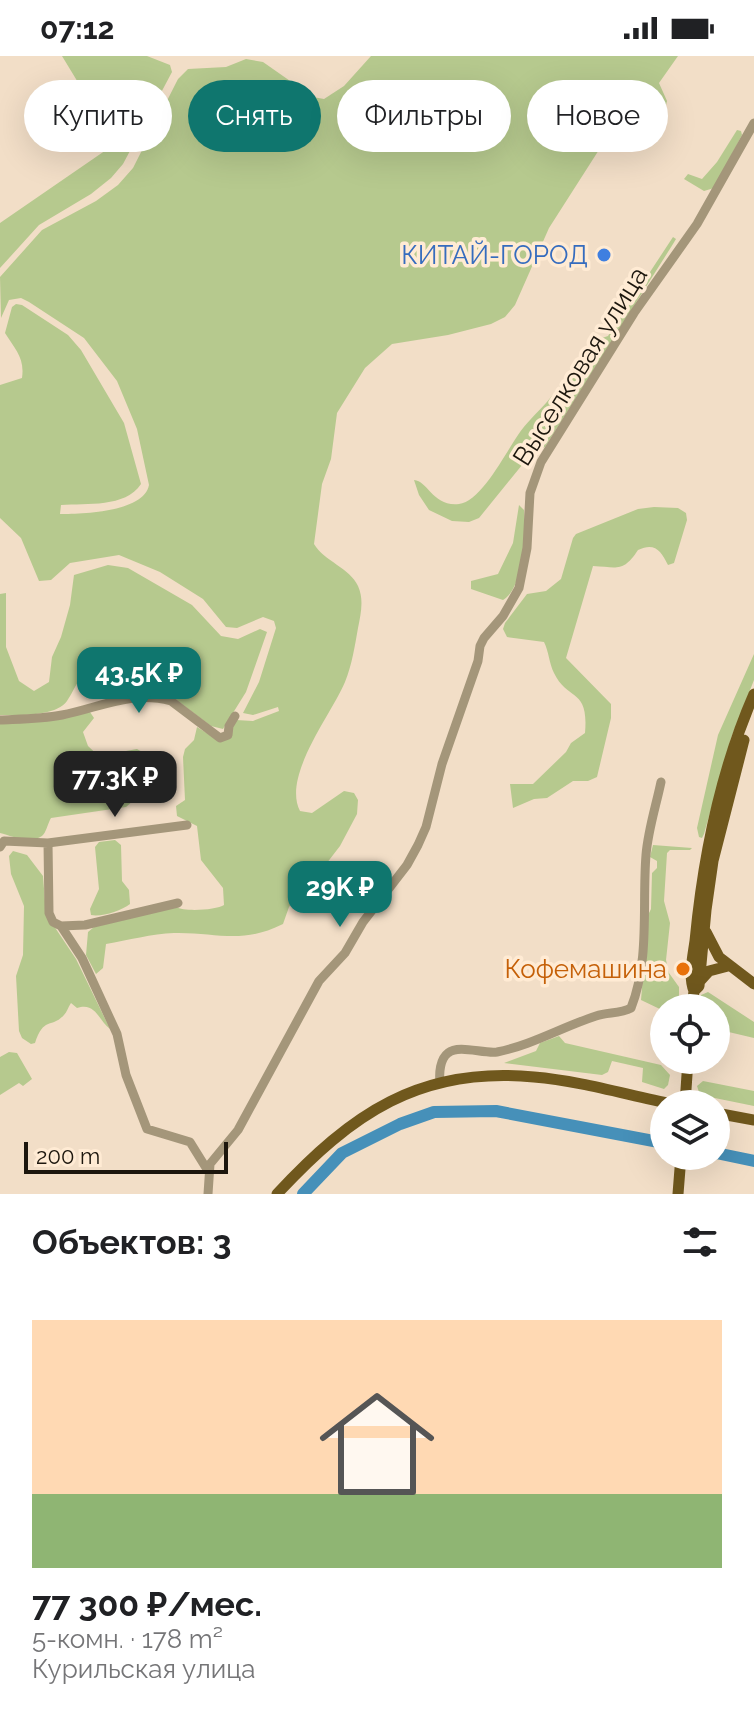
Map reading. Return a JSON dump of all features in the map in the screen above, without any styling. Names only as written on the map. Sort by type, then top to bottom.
[{"type":"main road","points":[[697,961],[705,861],[730,758],[754,694]]},
{"type":"main road","points":[[694,994],[692,985],[713,861],[734,774],[754,713]]},
{"type":"main road","points":[[704,927],[713,949],[728,966],[754,984]]},
{"type":"main road","points":[[697,961],[728,966]]},
{"type":"main road","points":[[695,994],[709,971],[728,966]]},
{"type":"main road","points":[[277,1194],[347,1126],[379,1107],[440,1082],[483,1075],[538,1077],[650,1099]]},
{"type":"main road","points":[[730,1116],[754,1120]]},
{"type":"main road","points":[[678,1194],[680,1170]]},
{"type":"street","name":"Выселковая улица","points":[[208,1171],[212,1160],[238,1130],[319,981],[345,953],[363,922],[407,865],[418,845],[478,661],[480,646],[519,588],[527,548],[533,478],[634,313],[697,224],[754,123]]},
{"type":"street","points":[[0,720],[32,720],[67,714],[103,702],[161,698],[171,701],[220,738],[228,735],[235,716]]},
{"type":"street","points":[[440,1082],[444,1057],[455,1050],[490,1053],[510,1049],[599,1015],[631,1008],[643,945],[646,851],[661,782]]},
{"type":"street","points":[[1,842],[48,843],[187,825]]},
{"type":"street","points":[[48,843],[49,913],[53,922],[61,926],[85,925],[178,903]]},
{"type":"street","points":[[61,926],[82,958],[117,1034],[126,1075],[147,1129],[190,1142],[208,1171],[208,1194]]},
{"type":"green space","points":[[62,56],[147,56],[170,65],[172,72],[168,80],[77,80]]},
{"type":"green space","points":[[371,56],[678,56],[661,80],[527,80],[527,152],[598,152],[549,228],[515,305],[505,317],[491,324],[392,344],[365,368],[337,413],[331,459],[322,484],[314,544],[354,580],[361,596],[361,612],[347,675],[310,746],[297,781],[296,797],[300,811],[312,813],[344,791],[354,793],[358,800],[357,814],[340,846],[323,868],[309,877],[289,907],[283,924],[241,936],[174,933],[106,944],[103,968],[96,974],[86,955],[88,932],[94,927],[176,907],[200,910],[224,905],[223,888],[201,860],[197,826],[177,816],[176,806],[185,800],[183,757],[185,749],[194,740],[197,727],[218,740],[236,720],[253,721],[279,711],[278,707],[253,715],[243,713],[259,682],[276,628],[274,621],[263,617],[237,628],[226,627],[203,599],[160,572],[119,555],[70,563],[51,580],[39,581],[21,538],[0,518],[0,385],[22,378],[23,371],[18,354],[5,333],[12,307],[22,305],[68,335],[81,350],[124,423],[141,484],[134,492],[116,501],[61,505],[60,514],[97,512],[125,506],[145,494],[149,485],[137,429],[117,381],[84,338],[29,302],[21,298],[9,300],[1,318],[0,277],[42,230],[96,201],[118,185],[133,168],[141,152],[172,152],[172,91],[188,69],[226,67],[246,59],[263,62],[289,80],[188,80],[188,152],[321,152],[321,98],[337,91],[337,152],[511,152],[511,80],[349,80]]},
{"type":"green space","points":[[737,130],[742,135],[714,188],[704,191],[684,179],[688,174],[702,179]]},
{"type":"green space","points":[[103,152],[129,152],[111,178],[91,194],[39,225],[0,268],[0,223]]},
{"type":"green space","points":[[673,237],[676,239],[673,244],[545,447],[531,454],[479,518],[469,522],[452,521],[429,510],[414,480],[450,504],[459,504],[476,495],[521,431],[596,340],[608,336]]},
{"type":"green space","points":[[519,505],[524,510],[524,545],[519,572],[510,594],[503,600],[471,589],[471,581],[498,574],[513,543]]},
{"type":"green space","points":[[678,508],[686,513],[687,520],[674,563],[668,565],[660,552],[649,547],[638,550],[623,565],[593,566],[566,658],[611,704],[611,718],[597,777],[588,781],[573,781],[547,798],[534,799],[513,808],[510,784],[533,784],[566,752],[571,743],[585,733],[585,718],[581,701],[554,673],[544,642],[507,637],[503,629],[505,623],[527,594],[546,591],[561,579],[576,534],[638,509]]},
{"type":"green space","points":[[108,565],[128,568],[192,605],[221,636],[238,639],[260,629],[267,632],[246,692],[223,729],[211,726],[162,689],[145,661],[113,663],[89,671],[67,701],[54,710],[0,715],[0,594],[6,593],[6,647],[19,681],[34,691],[49,682],[52,657],[70,605],[74,575]]},
{"type":"green space","points":[[754,654],[754,680],[731,738],[702,838],[697,828],[718,735]]},
{"type":"green space","points":[[90,712],[94,718],[83,732],[88,746],[106,763],[116,762],[126,751],[137,749],[151,757],[151,777],[126,807],[51,818],[43,835],[37,838],[21,839],[0,833],[0,722]]},
{"type":"green space","points":[[115,840],[121,845],[122,881],[129,890],[130,904],[111,913],[91,915],[90,909],[99,889],[95,847],[99,842]]},
{"type":"green space","points":[[653,845],[692,848],[667,853],[664,901],[670,923],[666,960],[669,973],[679,987],[679,994],[650,994],[650,1004],[641,1000],[652,873],[657,868],[657,861],[650,857]]},
{"type":"green space","points":[[13,851],[27,855],[43,876],[46,914],[76,959],[110,1029],[93,1010],[77,1008],[71,1003],[65,1014],[42,1029],[35,1043],[22,1038],[16,976],[23,955],[24,906],[11,874],[9,856]]},
{"type":"green space","points":[[730,1006],[754,1022],[754,1038],[730,1032]]},
{"type":"green space","points":[[559,1036],[565,1043],[650,1062],[650,1074],[670,1075],[668,1085],[664,1089],[642,1082],[643,1068],[612,1061],[608,1072],[602,1075],[504,1063],[536,1051],[540,1043]]},
{"type":"green space","points":[[9,1052],[17,1053],[32,1079],[0,1095],[0,1057]]},
{"type":"green space","points":[[703,1081],[754,1091],[754,1106],[730,1101],[730,1090],[698,1090],[697,1086]]},
{"type":"waterway","points":[[303,1194],[342,1153],[400,1124],[434,1112],[496,1111],[650,1140]]},
{"type":"waterway","points":[[730,1156],[754,1161]]},
{"type":"place","name":"КИТАЙ-ГОРОД","points":[[604,255]]},
{"type":"place","name":"Кофемашина","points":[[683,969]]}]
